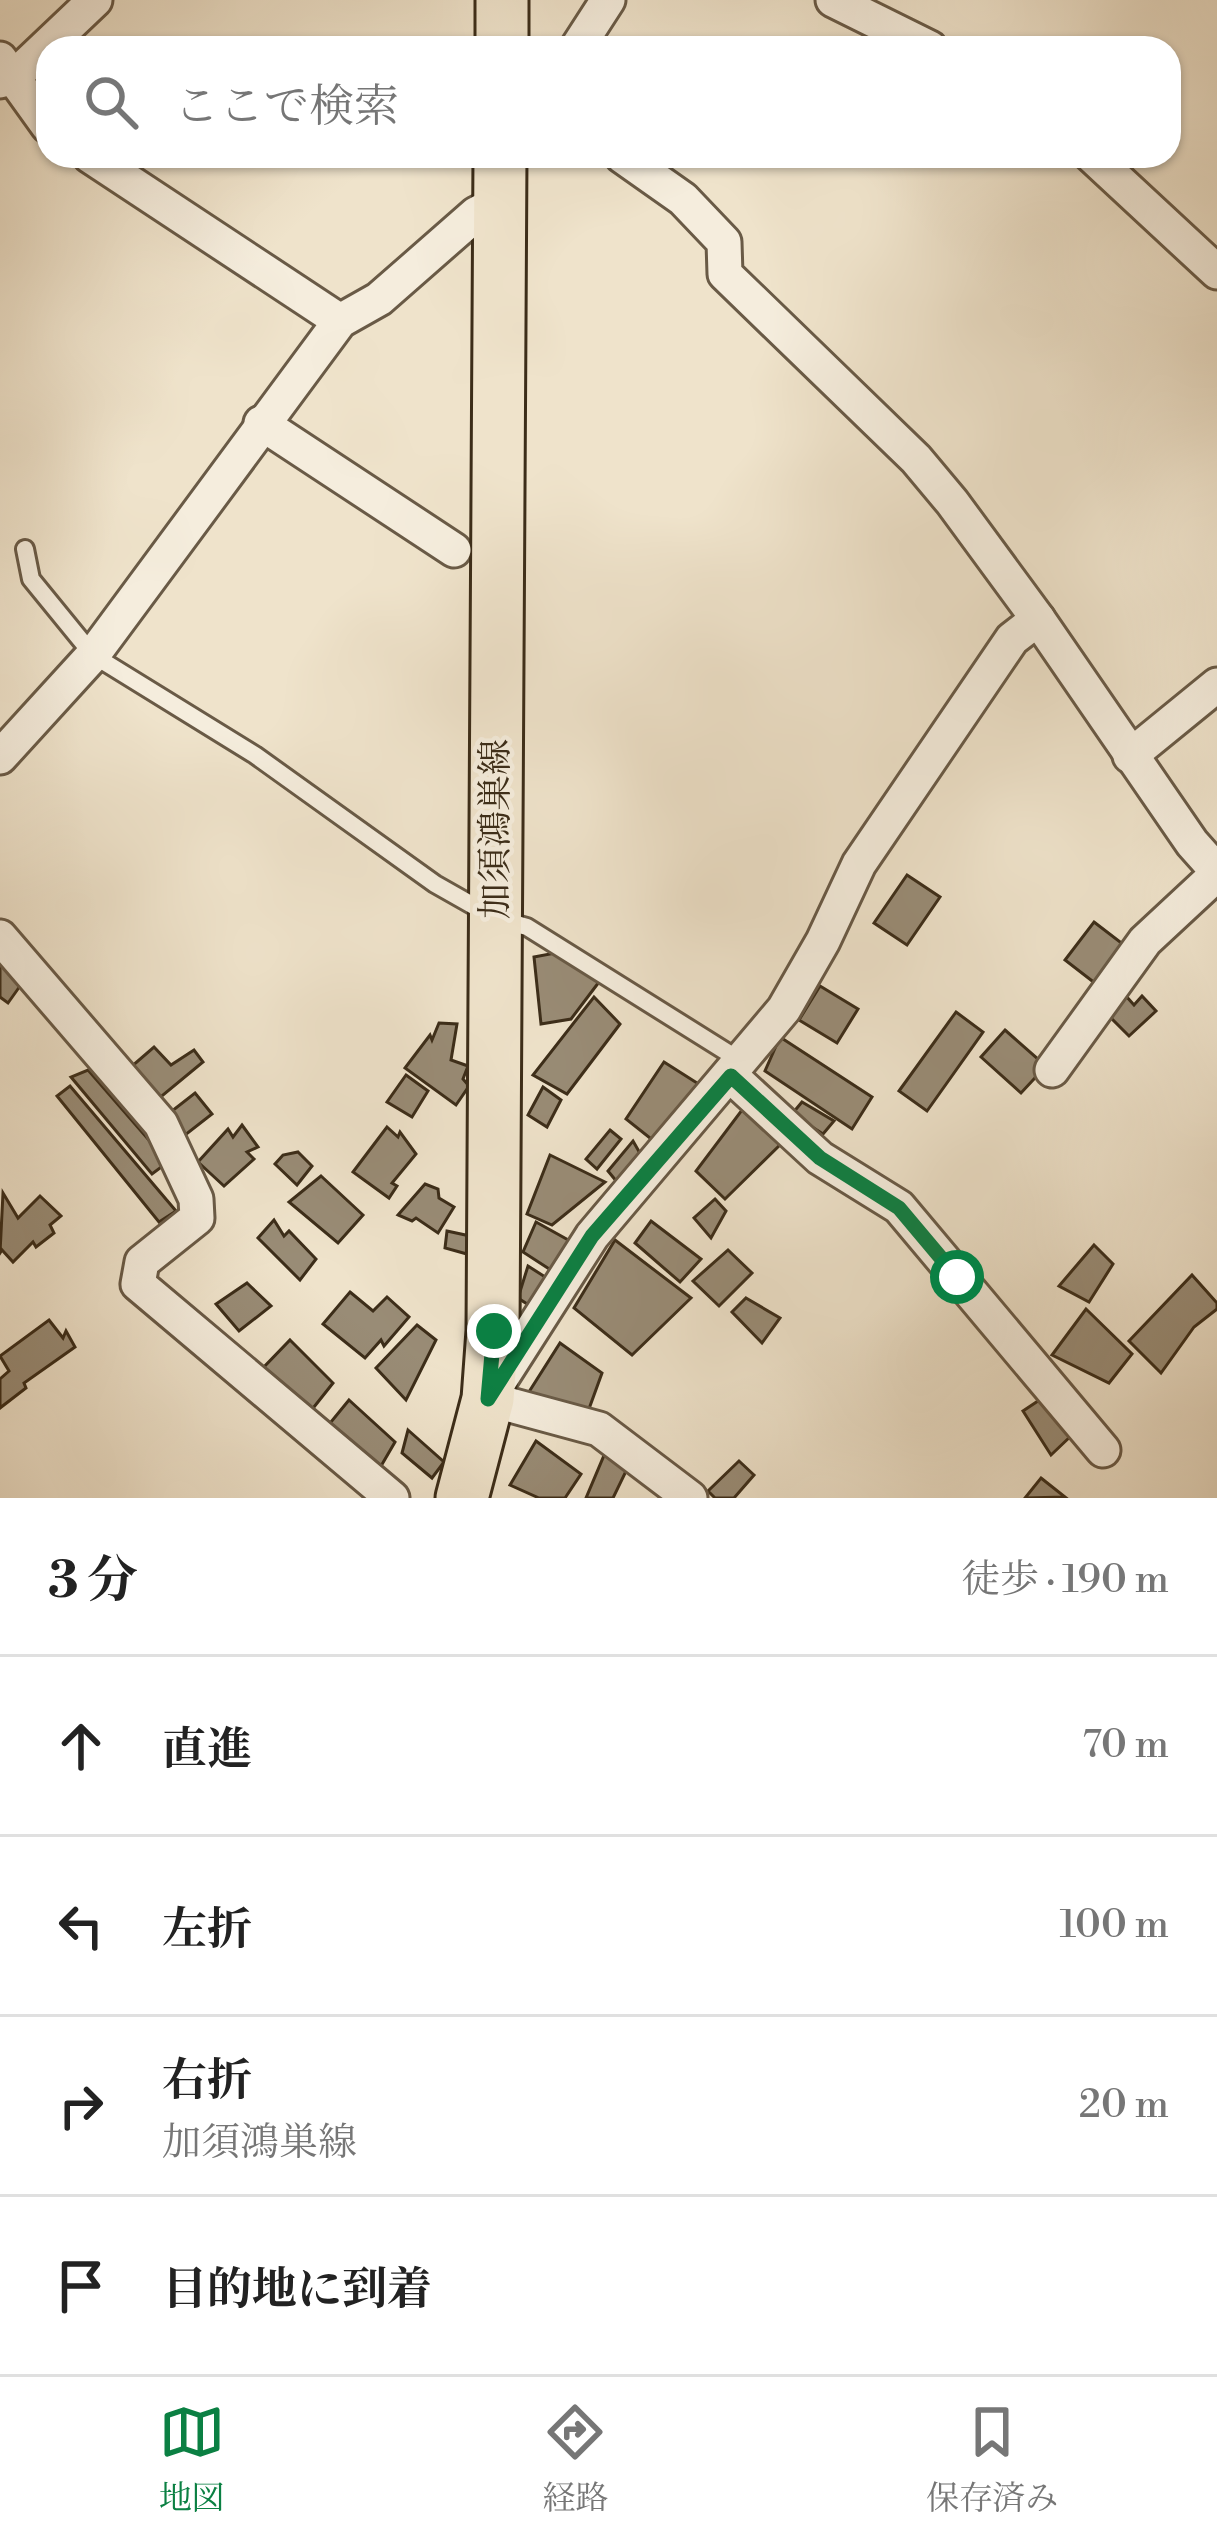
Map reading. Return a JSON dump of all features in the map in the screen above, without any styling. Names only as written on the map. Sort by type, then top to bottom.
[{"type":"main road","points":[[502,0],[502,36]]},
{"type":"main road","name":"加須鴻巣線","points":[[462,1498],[488,1399],[495,1269],[500,179]]},
{"type":"street","points":[[50,36],[95,0]]},
{"type":"street","points":[[585,36],[608,0]]},
{"type":"street","points":[[833,0],[906,36]]},
{"type":"street","points":[[36,47],[5,72],[36,111]]},
{"type":"street","points":[[108,168],[340,321]]},
{"type":"street","points":[[639,168],[682,199],[724,242],[725,274],[916,459],[1038,619],[1130,756],[1217,873],[1145,941],[1052,1070]]},
{"type":"street","points":[[1105,168],[1217,272]]},
{"type":"street","points":[[0,757],[92,655],[340,321],[379,299],[476,214],[500,179]]},
{"type":"street","points":[[261,423],[454,550]]},
{"type":"street","points":[[690,1498],[599,1429],[488,1399],[592,1236],[784,1009],[859,864],[1012,639],[1038,619]]},
{"type":"street","points":[[1130,756],[1217,685]]},
{"type":"street","points":[[0,937],[161,1124],[196,1199],[197,1218],[142,1262],[139,1284],[392,1498]]},
{"type":"street","points":[[736,1069],[820,1158],[899,1208],[1103,1450]]},
{"type":"lane","points":[[26,549],[31,579],[92,655],[255,755],[435,884],[495,918],[527,927],[736,1069]]},
{"type":"building","points":[[907,875],[940,897],[907,945],[874,923]]},
{"type":"building","points":[[1094,922],[1128,948],[1100,987],[1065,960]]},
{"type":"building","points":[[555,953],[599,982],[571,1019],[541,1024],[534,957]]},
{"type":"building","points":[[0,962],[25,979],[8,1003],[0,997]]},
{"type":"building","points":[[820,986],[858,1009],[837,1043],[799,1020]]},
{"type":"building","points":[[1126,996],[1134,1005],[1142,996],[1156,1011],[1129,1036],[1107,1014]]},
{"type":"building","points":[[594,997],[620,1024],[567,1094],[533,1075]]},
{"type":"building","points":[[956,1012],[983,1032],[927,1111],[899,1091]]},
{"type":"building","points":[[439,1023],[457,1024],[451,1060],[468,1066],[463,1079],[469,1086],[456,1105],[405,1068],[430,1035],[432,1040]]},
{"type":"building","points":[[1005,1030],[1046,1066],[1021,1093],[981,1057]]},
{"type":"building","points":[[780,1037],[872,1097],[852,1129],[765,1071]]},
{"type":"building","points":[[154,1047],[171,1065],[194,1050],[203,1062],[151,1105],[124,1073]]},
{"type":"building","points":[[664,1062],[708,1090],[655,1142],[626,1119]]},
{"type":"building","points":[[88,1070],[168,1162],[152,1174],[71,1077]]},
{"type":"building","points":[[406,1075],[428,1091],[412,1117],[387,1102]]},
{"type":"building","points":[[70,1086],[176,1211],[159,1222],[57,1096]]},
{"type":"building","points":[[543,1087],[561,1100],[547,1127],[528,1115]]},
{"type":"building","points":[[195,1093],[212,1114],[180,1139],[163,1118]]},
{"type":"building","points":[[802,1102],[834,1121],[823,1134],[792,1114]]},
{"type":"building","points":[[742,1110],[786,1139],[725,1199],[696,1171]]},
{"type":"building","points":[[242,1125],[258,1147],[247,1152],[254,1159],[224,1186],[198,1162],[228,1129],[233,1137]]},
{"type":"building","points":[[387,1127],[398,1137],[400,1132],[416,1154],[392,1183],[397,1186],[389,1198],[353,1172]]},
{"type":"building","points":[[610,1130],[621,1139],[597,1169],[586,1159]]},
{"type":"building","points":[[633,1141],[641,1155],[622,1188],[608,1171]]},
{"type":"building","points":[[298,1152],[312,1166],[297,1185],[275,1164],[283,1155]]},
{"type":"building","points":[[550,1155],[605,1182],[552,1225],[527,1214]]},
{"type":"building","points":[[321,1176],[363,1215],[338,1243],[289,1202]]},
{"type":"building","points":[[425,1184],[438,1189],[439,1198],[454,1207],[438,1233],[416,1218],[412,1221],[398,1215]]},
{"type":"building","points":[[3,1193],[18,1218],[40,1196],[61,1216],[50,1225],[54,1233],[36,1247],[33,1242],[13,1262],[2,1250],[0,1253]]},
{"type":"building","points":[[715,1199],[726,1211],[711,1238],[694,1218]]},
{"type":"building","points":[[274,1220],[284,1236],[289,1231],[316,1259],[300,1280],[258,1238]]},
{"type":"building","points":[[651,1221],[701,1259],[680,1282],[635,1243]]},
{"type":"building","points":[[536,1222],[579,1246],[557,1274],[523,1252]]},
{"type":"building","points":[[447,1231],[470,1236],[467,1254],[445,1248]]},
{"type":"building","points":[[615,1240],[691,1298],[632,1355],[574,1308]]},
{"type":"building","points":[[1094,1245],[1113,1264],[1089,1302],[1059,1286]]},
{"type":"building","points":[[728,1250],[752,1273],[719,1306],[693,1281]]},
{"type":"building","points":[[528,1266],[553,1282],[538,1311],[518,1298]]},
{"type":"building","points":[[1192,1275],[1217,1309],[1194,1327],[1161,1373],[1129,1341]]},
{"type":"building","points":[[247,1283],[271,1306],[239,1331],[216,1304]]},
{"type":"building","points":[[350,1292],[373,1311],[387,1297],[409,1317],[384,1346],[381,1340],[365,1358],[323,1324]]},
{"type":"building","points":[[746,1298],[780,1318],[762,1343],[732,1312]]},
{"type":"building","points":[[1086,1309],[1132,1354],[1109,1383],[1052,1355]]},
{"type":"building","points":[[49,1320],[63,1338],[66,1331],[75,1347],[24,1383],[26,1388],[0,1408],[0,1379],[9,1371],[0,1356]]},
{"type":"building","points":[[417,1325],[436,1340],[406,1400],[376,1368]]},
{"type":"building","points":[[290,1340],[333,1383],[310,1412],[262,1369]]},
{"type":"building","points":[[560,1343],[602,1373],[586,1417],[527,1395]]},
{"type":"building","points":[[1041,1399],[1073,1434],[1051,1455],[1023,1411]]},
{"type":"building","points":[[349,1400],[395,1442],[381,1466],[369,1467],[326,1428]]},
{"type":"building","points":[[408,1430],[444,1462],[432,1478],[402,1453]]},
{"type":"building","points":[[536,1441],[581,1474],[565,1498],[539,1498],[510,1485]]},
{"type":"building","points":[[608,1446],[630,1463],[613,1498],[586,1498]]},
{"type":"building","points":[[739,1461],[754,1475],[734,1498],[715,1498],[708,1491]]},
{"type":"building","points":[[1041,1478],[1065,1497],[1025,1498]]},
{"type":"route","points":[[494,1331],[488,1399],[592,1236],[731,1076],[820,1158],[899,1208],[957,1277]]}]
